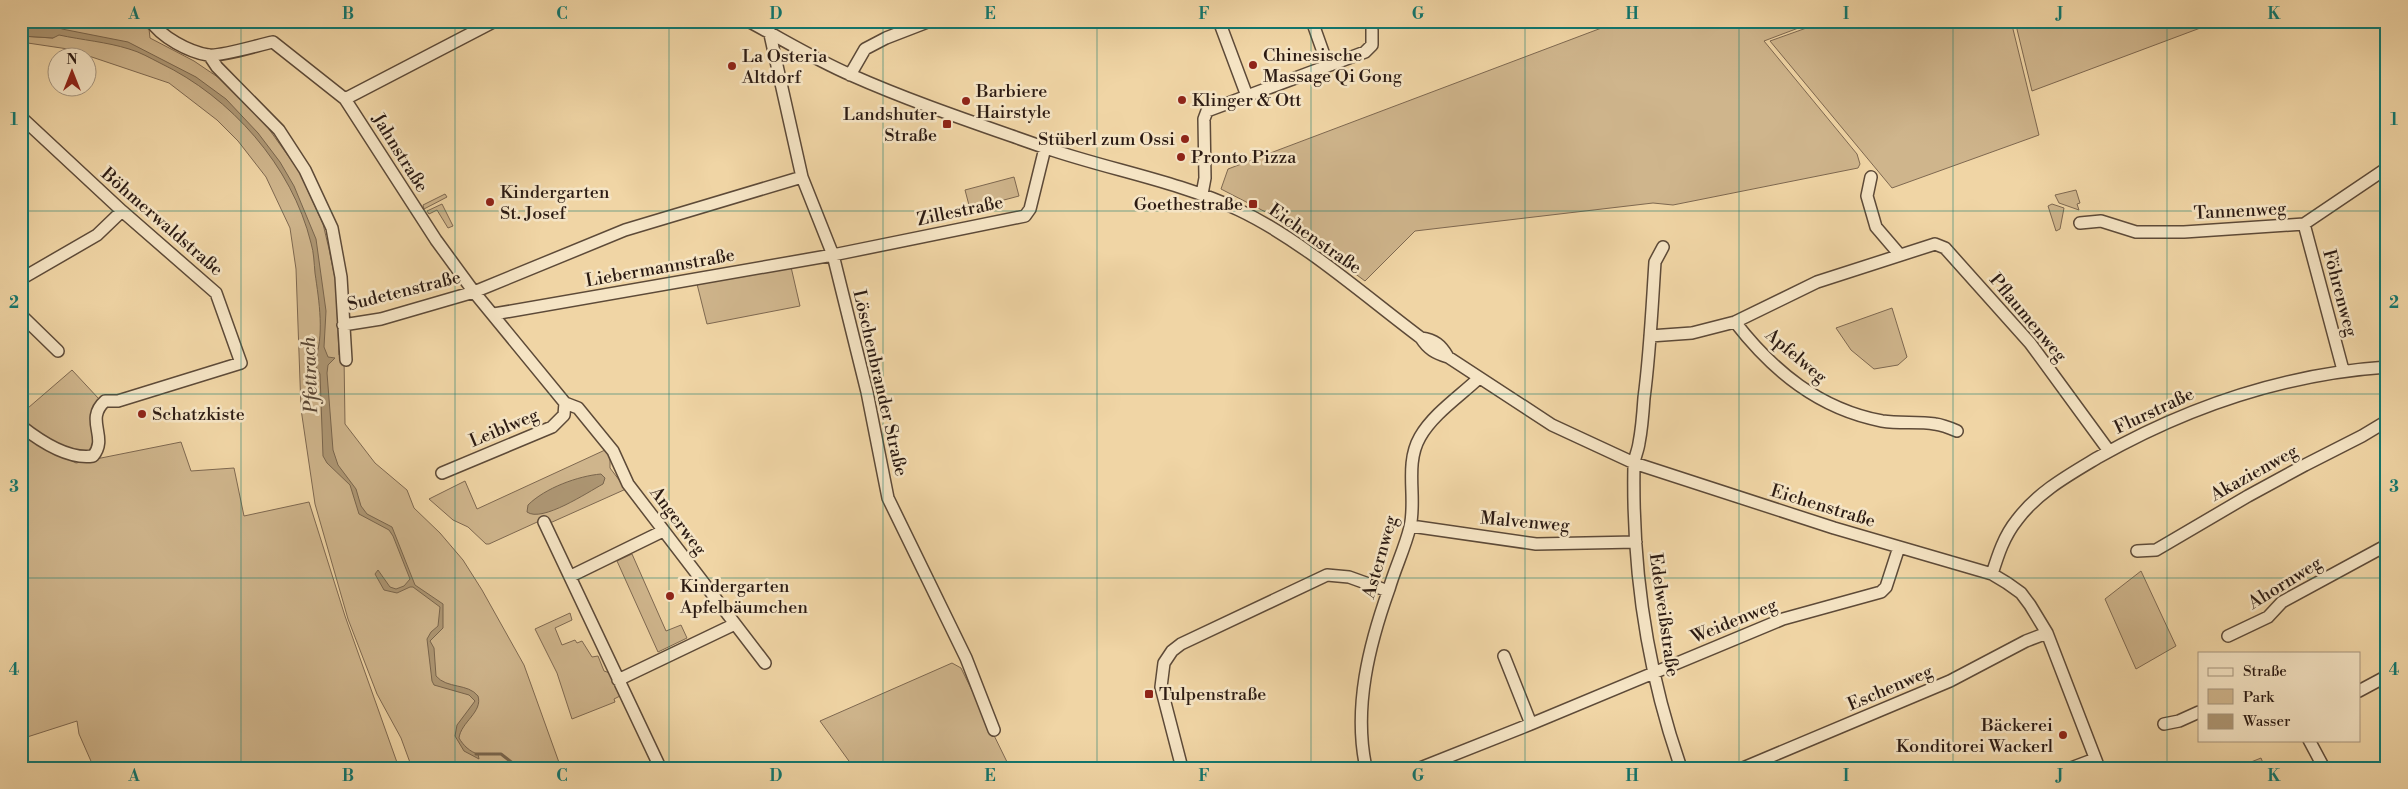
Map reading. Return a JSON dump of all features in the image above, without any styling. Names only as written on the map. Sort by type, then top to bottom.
[{"type":"street","points":[[151,21],[154,26],[172,39],[190,49],[209,55]]},
{"type":"street","points":[[345,99],[496,21]]},
{"type":"street","points":[[748,21],[767,26],[850,75],[1045,148]]},
{"type":"street","points":[[850,75],[865,50],[886,38],[930,21]]},
{"type":"street","points":[[1219,21],[1247,96]]},
{"type":"street","points":[[1312,21],[1328,66]]},
{"type":"street","points":[[1202,194],[1205,178],[1205,115],[1211,109],[1369,49],[1372,45],[1372,28],[1375,21]]},
{"type":"street","name":"Löschenbrander Straße","points":[[767,26],[802,177],[833,255],[867,392],[888,498],[966,658],[994,730]]},
{"type":"street","name":"Jahnstraße","points":[[209,55],[273,42],[345,99],[416,211],[474,292],[494,314],[565,403]]},
{"type":"street","name":"Sudetenstraße","points":[[209,55],[217,67],[279,130],[305,170],[332,228],[341,277],[346,360]]},
{"type":"street","name":"Böhmerwaldstraße","points":[[21,117],[122,211],[216,293],[241,363],[118,401],[105,401],[98,409],[95,419],[100,442],[98,450],[93,456],[79,457],[68,453],[21,426]]},
{"type":"street","name":"Eichenstraße","points":[[1045,148],[1202,194],[1239,210],[1271,228],[1422,338],[1426,346],[1436,354],[1448,357],[1552,425],[1634,463],[1834,528],[1992,574],[2021,593],[2030,604],[2047,633],[2097,763]]},
{"type":"street","name":"Zillestraße","points":[[833,255],[1024,216],[1030,209],[1045,148]]},
{"type":"street","name":"Tannenweg","points":[[2080,223],[2101,221],[2136,232],[2184,232],[2304,224],[2387,168]]},
{"type":"street","points":[[1871,176],[1867,196],[1876,227],[1900,254]]},
{"type":"street","name":"Sudetenstraße","points":[[343,325],[381,319],[474,292],[625,230],[802,177]]},
{"type":"street","points":[[21,279],[97,235],[122,211]]},
{"type":"street","name":"Föhrenweg","points":[[2304,224],[2343,370]]},
{"type":"street","name":"Pflaumenweg","points":[[1650,336],[1692,333],[1735,322],[1817,282],[1930,244],[1935,244],[1945,248],[2030,343],[2110,452]]},
{"type":"street","points":[[1634,463],[1639,444],[1655,262],[1663,248]]},
{"type":"street","name":"Liebermannstraße","points":[[494,314],[833,255]]},
{"type":"street","points":[[21,315],[58,351]]},
{"type":"street","name":"Apfelweg","points":[[1735,322],[1754,347],[1779,370],[1820,400],[1862,416],[1883,421],[1935,424],[1958,431]]},
{"type":"street","name":"Flurstraße","points":[[1992,574],[2009,531],[2031,503],[2066,476],[2164,423],[2223,399],[2343,370],[2387,367]]},
{"type":"street","name":"Asternweg","points":[[1366,768],[1361,718],[1364,678],[1388,591],[1411,526],[1414,453],[1420,437],[1435,419],[1478,378]]},
{"type":"street","name":"Leiblweg","points":[[442,473],[552,427],[564,415],[565,403]]},
{"type":"street","name":"Angerweg","points":[[565,403],[578,408],[613,452],[628,484],[765,662]]},
{"type":"street","name":"Akazienweg","points":[[2137,551],[2156,550],[2305,464],[2362,436],[2387,421]]},
{"type":"street","name":"Edelweißstraße","points":[[1634,463],[1636,542],[1642,610],[1653,674],[1666,725],[1681,768]]},
{"type":"street","points":[[544,522],[658,763]]},
{"type":"street","name":"Malvenweg","points":[[1411,526],[1536,544],[1636,542]]},
{"type":"street","points":[[571,576],[663,531]]},
{"type":"street","name":"Ahornweg","points":[[2228,636],[2268,617],[2282,602],[2387,545]]},
{"type":"street","name":"Weidenweg","points":[[1420,768],[1653,674],[1783,619],[1881,592],[1886,587],[1899,547]]},
{"type":"street","points":[[1182,768],[1168,704],[1161,687],[1164,663],[1172,651],[1180,644],[1326,575],[1349,577],[1388,591]]},
{"type":"street","points":[[618,680],[735,624]]},
{"type":"street","name":"Eschenweg","points":[[1743,768],[1950,682],[2026,641],[2047,633]]},
{"type":"street","points":[[1504,656],[1531,724]]},
{"type":"street","points":[[2360,690],[2387,676]]},
{"type":"street","points":[[2164,724],[2179,721],[2198,712]]},
{"type":"street","points":[[2310,742],[2324,768]]},
{"type":"street","points":[[2071,768],[2097,763]]},
{"type":"green space","points":[[46,21],[115,21],[149,29],[150,38],[194,61],[231,86],[261,118],[299,171],[323,224],[336,283],[339,355],[344,356],[345,424],[375,463],[407,490],[414,508],[440,533],[463,560],[482,590],[524,665],[561,768],[412,768],[401,738],[377,694],[348,619],[315,504],[301,409],[296,269],[290,228],[266,177],[238,141],[217,120],[169,83],[98,59],[98,48],[61,48],[21,42],[21,36],[53,38],[58,26]]},
{"type":"green space","points":[[1620,21],[1817,21],[1764,41],[1857,154],[1860,164],[1858,168],[1673,205],[1653,203],[1415,231],[1365,281],[1285,222],[1221,189],[1228,169]]},
{"type":"green space","points":[[1826,21],[2011,21],[2039,135],[1892,188],[1770,41]]},
{"type":"green space","points":[[2015,21],[2219,21],[2032,91]]},
{"type":"green space","points":[[1014,177],[1019,196],[970,209],[965,190]]},
{"type":"green space","points":[[2076,190],[2080,203],[2077,204],[2079,210],[2059,203],[2055,195]]},
{"type":"green space","points":[[445,194],[447,197],[424,209],[423,205]]},
{"type":"green space","points":[[442,204],[453,226],[448,228],[437,210],[429,214],[427,211]]},
{"type":"green space","points":[[2052,204],[2064,208],[2060,229],[2056,231],[2048,206]]},
{"type":"green space","points":[[791,267],[800,306],[707,324],[697,284]]},
{"type":"green space","points":[[1892,308],[1907,357],[1898,365],[1874,369],[1851,350],[1836,328]]},
{"type":"green space","points":[[72,370],[99,399],[91,419],[93,449],[85,451],[76,451],[55,443],[21,420],[21,414]]},
{"type":"green space","points":[[21,434],[76,463],[181,442],[191,471],[234,468],[244,516],[309,502],[345,616],[399,768],[94,768],[79,734],[77,721],[21,739]]},
{"type":"green space","points":[[605,450],[610,456],[610,468],[626,489],[550,523],[546,518],[489,544],[486,544],[468,527],[453,520],[429,499],[465,481],[477,509]]},
{"type":"green space","points":[[632,554],[666,631],[681,625],[687,638],[658,652],[617,561]]},
{"type":"green space","points":[[2141,571],[2176,646],[2136,669],[2105,599]]},
{"type":"green space","points":[[570,613],[572,620],[555,628],[562,645],[575,640],[577,643],[582,641],[592,657],[598,656],[604,671],[610,673],[620,696],[614,699],[615,702],[572,719],[557,673],[535,629]]},
{"type":"green space","points":[[952,663],[961,668],[1010,768],[854,768],[820,721]]},
{"type":"green space","points":[[2261,758],[2265,768],[2236,768]]},
{"type":"water","points":[[21,21],[46,21],[62,29],[128,42],[196,77],[226,99],[258,133],[280,162],[294,186],[316,239],[326,311],[324,347],[328,357],[335,358],[328,365],[327,373],[333,450],[338,465],[356,489],[361,506],[367,514],[392,527],[415,585],[443,604],[443,628],[430,641],[434,648],[436,676],[446,683],[469,689],[478,696],[479,702],[475,712],[464,727],[459,738],[467,748],[478,754],[479,759],[464,751],[455,736],[457,725],[475,701],[469,695],[434,685],[432,681],[427,639],[438,626],[440,607],[413,587],[397,593],[384,590],[375,574],[378,570],[390,587],[396,589],[404,586],[410,579],[393,536],[389,530],[359,514],[350,485],[327,463],[323,456],[320,374],[314,363],[319,341],[320,318],[313,250],[302,215],[274,161],[234,115],[186,77],[141,53],[121,47],[59,35],[53,38],[21,36]]},
{"type":"water","points":[[601,474],[605,478],[603,484],[565,505],[543,513],[534,514],[527,512],[528,505],[543,493],[572,480]]},
{"type":"waterway","name":"Pfettrach","points":[[476,754],[501,754],[519,768]]},
{"type":"place","name":"Chinesische Massage Qi Gong","points":[[1253,65]]},
{"type":"place","name":"La Osteria Altdorf","points":[[732,66]]},
{"type":"place","name":"Klinger & Ott","points":[[1182,100]]},
{"type":"place","name":"Barbiere Hairstyle","points":[[966,101]]},
{"type":"place","name":"Landshuter Straße","points":[[947,124]]},
{"type":"place","name":"Stüberl zum Ossi","points":[[1185,139]]},
{"type":"place","name":"Pronto Pizza","points":[[1181,157]]},
{"type":"place","name":"Kindergarten St. Josef","points":[[490,202]]},
{"type":"place","name":"Goethestraße","points":[[1253,204]]},
{"type":"place","name":"Schatzkiste","points":[[142,414]]},
{"type":"place","name":"Kindergarten Apfelbäumchen","points":[[670,596]]},
{"type":"place","name":"Tulpenstraße","points":[[1149,694]]},
{"type":"place","name":"Bäckerei Konditorei Wackerl","points":[[2063,735]]}]
